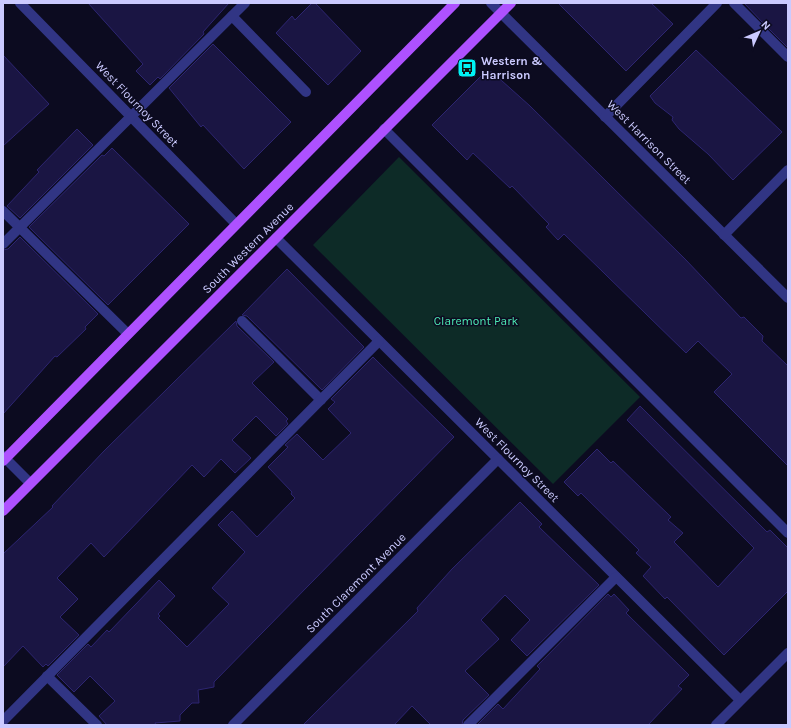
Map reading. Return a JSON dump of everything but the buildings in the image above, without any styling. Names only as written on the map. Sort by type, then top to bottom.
[{"type":"main road","points":[[4,458],[455,3]]},
{"type":"main road","name":"South Western Avenue","points":[[3,511],[510,3]]},
{"type":"street","name":"West Flournoy Street","points":[[20,3],[236,224]]},
{"type":"street","points":[[3,244],[245,3]]},
{"type":"street","name":"West Harrison Street","points":[[491,3],[788,298]]},
{"type":"street","points":[[605,117],[717,3]]},
{"type":"street","points":[[734,3],[788,57]]},
{"type":"street","points":[[232,16],[306,92]]},
{"type":"street","points":[[384,129],[788,533]]},
{"type":"street","points":[[724,235],[788,170]]},
{"type":"street","points":[[3,211],[128,334]]},
{"type":"street","name":"West Flournoy Street","points":[[276,238],[740,700]]},
{"type":"street","points":[[242,321],[321,400]]},
{"type":"street","points":[[3,721],[379,341]]},
{"type":"street","points":[[4,458],[30,483]]},
{"type":"street","name":"South Claremont Avenue","points":[[233,725],[498,459]]},
{"type":"street","points":[[468,725],[616,577]]},
{"type":"street","points":[[716,725],[788,652]]},
{"type":"street","points":[[47,676],[96,725]]},
{"type":"green space","name":"Claremont Park","points":[[399,157],[640,397],[553,484],[313,245]]},
{"type":"place","name":"Western & Harrison","points":[[467,68]]}]
